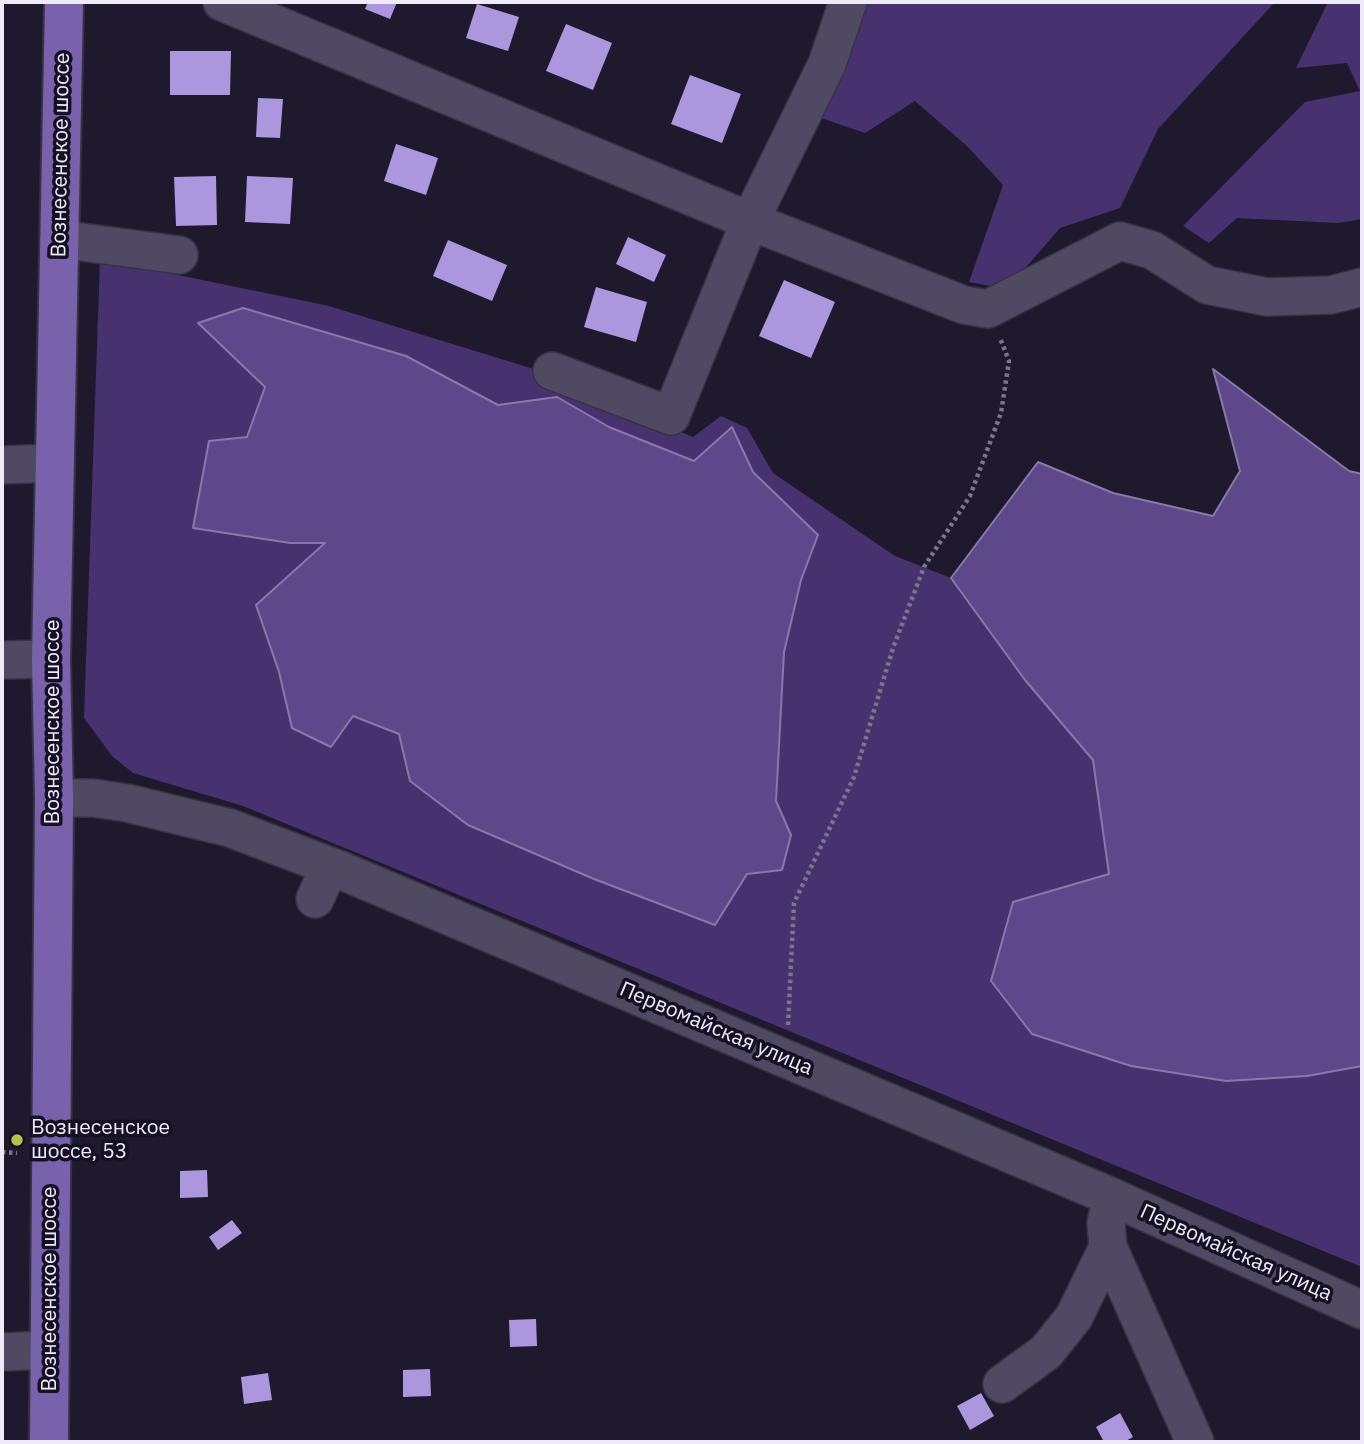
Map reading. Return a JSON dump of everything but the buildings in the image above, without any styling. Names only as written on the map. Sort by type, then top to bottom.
[{"type":"main road","name":"Вознесенское шоссе","points":[[49,1442],[54,798],[51,659],[64,2]]},
{"type":"street","points":[[222,2],[750,220],[964,305],[988,309],[1120,241],[1152,250],[1207,285],[1267,297],[1331,295],[1362,287]]},
{"type":"street","points":[[552,371],[671,416],[750,220],[827,64],[848,2]]},
{"type":"street","points":[[59,239],[179,255]]},
{"type":"street","points":[[2,465],[55,463]]},
{"type":"street","points":[[2,660],[51,659]]},
{"type":"street","name":"Первомайская улица","points":[[54,798],[93,798],[128,803],[230,828],[322,883],[778,1055],[1112,1197],[1362,1310]]},
{"type":"street","points":[[1112,1197],[1107,1223],[1108,1247],[1195,1442]]},
{"type":"street","points":[[1002,1384],[1046,1352],[1073,1317],[1108,1247]]},
{"type":"street","points":[[2,1352],[50,1350]]},
{"type":"path","points":[[778,1055],[789,1021],[794,904],[854,777],[893,648],[925,567],[970,496],[1001,413],[1009,361],[988,309]]},
{"type":"path","points":[[2,1152],[17,1153]]},
{"type":"shaded area","points":[[861,2],[1275,2],[1158,129],[1120,208],[1060,228],[1007,289],[969,282],[1003,185],[968,147],[915,101],[865,133],[818,117]]},
{"type":"shaded area","points":[[1328,2],[1362,2],[1362,219],[1338,223],[1237,218],[1209,243],[1183,226],[1305,102],[1360,91],[1347,63],[1296,68]]},
{"type":"shaded area","points":[[100,259],[329,306],[537,370],[693,437],[721,416],[747,428],[773,473],[895,556],[951,578],[1025,680],[1093,760],[1110,874],[1013,902],[991,981],[1032,1034],[1226,1081],[1307,1076],[1362,1066],[1362,1267],[243,806],[133,773],[112,756],[84,718]],"holes":[[[243,308],[406,356],[498,405],[557,397],[609,427],[695,461],[732,427],[753,472],[818,535],[801,580],[784,652],[776,801],[791,835],[747,874],[715,925],[399,734],[353,716],[292,728],[279,672],[326,543],[290,543],[193,528],[209,442],[247,437],[265,387],[199,323]]]},
{"type":"shaded area","points":[[243,308],[406,356],[498,405],[557,397],[609,427],[694,461],[732,427],[753,472],[818,535],[801,580],[784,652],[776,801],[791,835],[782,870],[747,874],[715,925],[594,879],[468,825],[410,781],[399,734],[353,716],[331,747],[292,728],[279,672],[256,605],[325,543],[290,543],[193,528],[209,441],[247,437],[265,387],[198,323]]},
{"type":"shaded area","points":[[1213,369],[1349,471],[1362,474],[1362,1066],[1307,1076],[1226,1081],[1131,1066],[1032,1034],[991,981],[1013,902],[1109,874],[1093,760],[1025,680],[951,578],[1038,462],[1113,493],[1213,516],[1240,471]]},
{"type":"place","name":"Вознесенское шоссе, 53","points":[[17,1140]]}]
